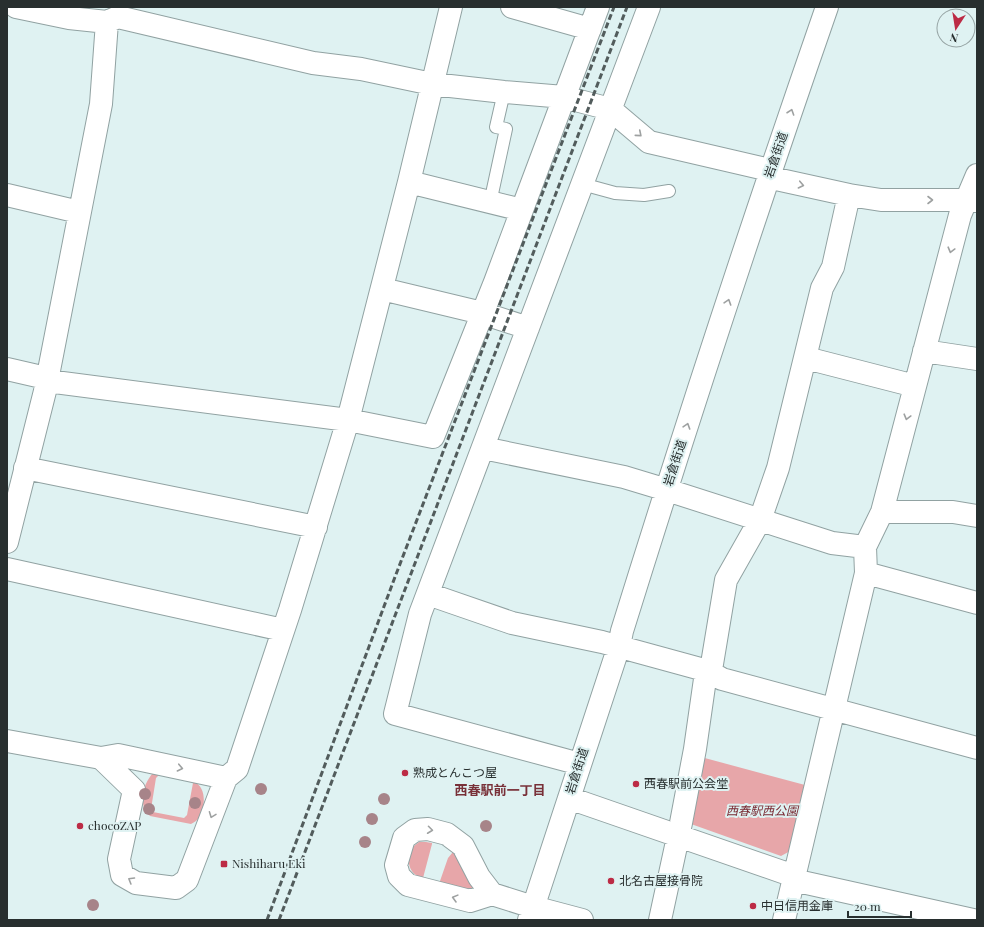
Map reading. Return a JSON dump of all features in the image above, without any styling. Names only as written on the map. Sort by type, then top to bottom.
[{"type":"street","points":[[16,7],[69,18],[115,15],[313,63],[361,69],[432,84],[564,97],[610,108],[649,142],[761,168],[776,179],[849,195],[881,200],[972,201]]},
{"type":"street","points":[[153,763],[134,790],[118,859],[122,875],[136,883],[176,888],[187,880],[226,778],[237,769],[316,527],[348,420],[409,182],[451,7]]},
{"type":"street","points":[[512,7],[590,28]]},
{"type":"street","points":[[7,369],[47,380],[348,420],[433,437],[522,210],[598,7]]},
{"type":"street","points":[[580,764],[395,714],[420,614],[649,7]]},
{"type":"street","name":"岩倉街道","points":[[531,914],[619,646],[622,631],[667,490],[770,174],[827,7]]},
{"type":"street","points":[[8,530],[47,380],[101,104],[115,15]]},
{"type":"street","points":[[784,920],[866,573],[865,547],[882,512],[960,215],[972,201],[977,175]]},
{"type":"street","points":[[409,182],[522,210]]},
{"type":"street","points":[[7,195],[79,212]]},
{"type":"street","points":[[660,920],[695,749],[705,679],[712,664],[726,580],[760,520],[778,468],[822,288],[833,267],[849,195]]},
{"type":"street","points":[[382,288],[482,313],[528,328]]},
{"type":"street","points":[[924,351],[977,359]]},
{"type":"street","points":[[806,358],[915,386]]},
{"type":"street","points":[[483,448],[624,477],[832,543],[865,547]]},
{"type":"street","points":[[25,468],[316,527]]},
{"type":"street","points":[[882,512],[953,512],[977,516]]},
{"type":"street","points":[[7,569],[283,630]]},
{"type":"street","points":[[866,573],[977,603]]},
{"type":"street","points":[[428,594],[512,623],[619,646],[708,671],[722,679],[977,748]]},
{"type":"street","points":[[7,741],[101,758],[118,755],[226,778]]},
{"type":"street","points":[[101,758],[134,790]]},
{"type":"street","points":[[569,798],[794,878],[973,920]]},
{"type":"street","points":[[492,894],[531,914],[582,920]]},
{"type":"lane","points":[[490,203],[506,129],[496,126],[504,92]]},
{"type":"lane","points":[[582,184],[615,193],[644,195],[669,191]]},
{"type":"green space","name":"西春駅西公園","points":[[701,757],[805,785],[792,850],[781,856],[691,824]]},
{"type":"green space","points":[[153,773],[185,778],[197,783],[202,789],[204,800],[202,811],[198,819],[191,824],[150,816],[146,811],[143,800],[144,788]],"holes":[[[159,775],[191,781],[193,783],[187,815],[184,818],[153,812],[151,809],[156,778]]]},
{"type":"green space","points":[[419,842],[432,843],[423,878],[414,874],[409,862],[410,852],[413,846]]},
{"type":"green space","points":[[453,852],[457,853],[474,884],[473,889],[470,890],[440,883],[448,858]]},
{"type":"railway","points":[[267,920],[395,577],[614,7]]},
{"type":"railway","points":[[279,920],[627,7]]},
{"type":"place","name":"熟成とんこつ屋","points":[[405,773]]},
{"type":"place","name":"西春駅前公会堂","points":[[636,784]]},
{"type":"place","name":"chocoZAP","points":[[80,826]]},
{"type":"place","name":"Nishiharu Eki","points":[[224,864]]},
{"type":"place","name":"北名古屋接骨院","points":[[611,881]]},
{"type":"place","name":"中日信用金庫","points":[[753,906]]},
{"type":"district","name":"西春駅前一丁目","points":[[500,790]]}]
